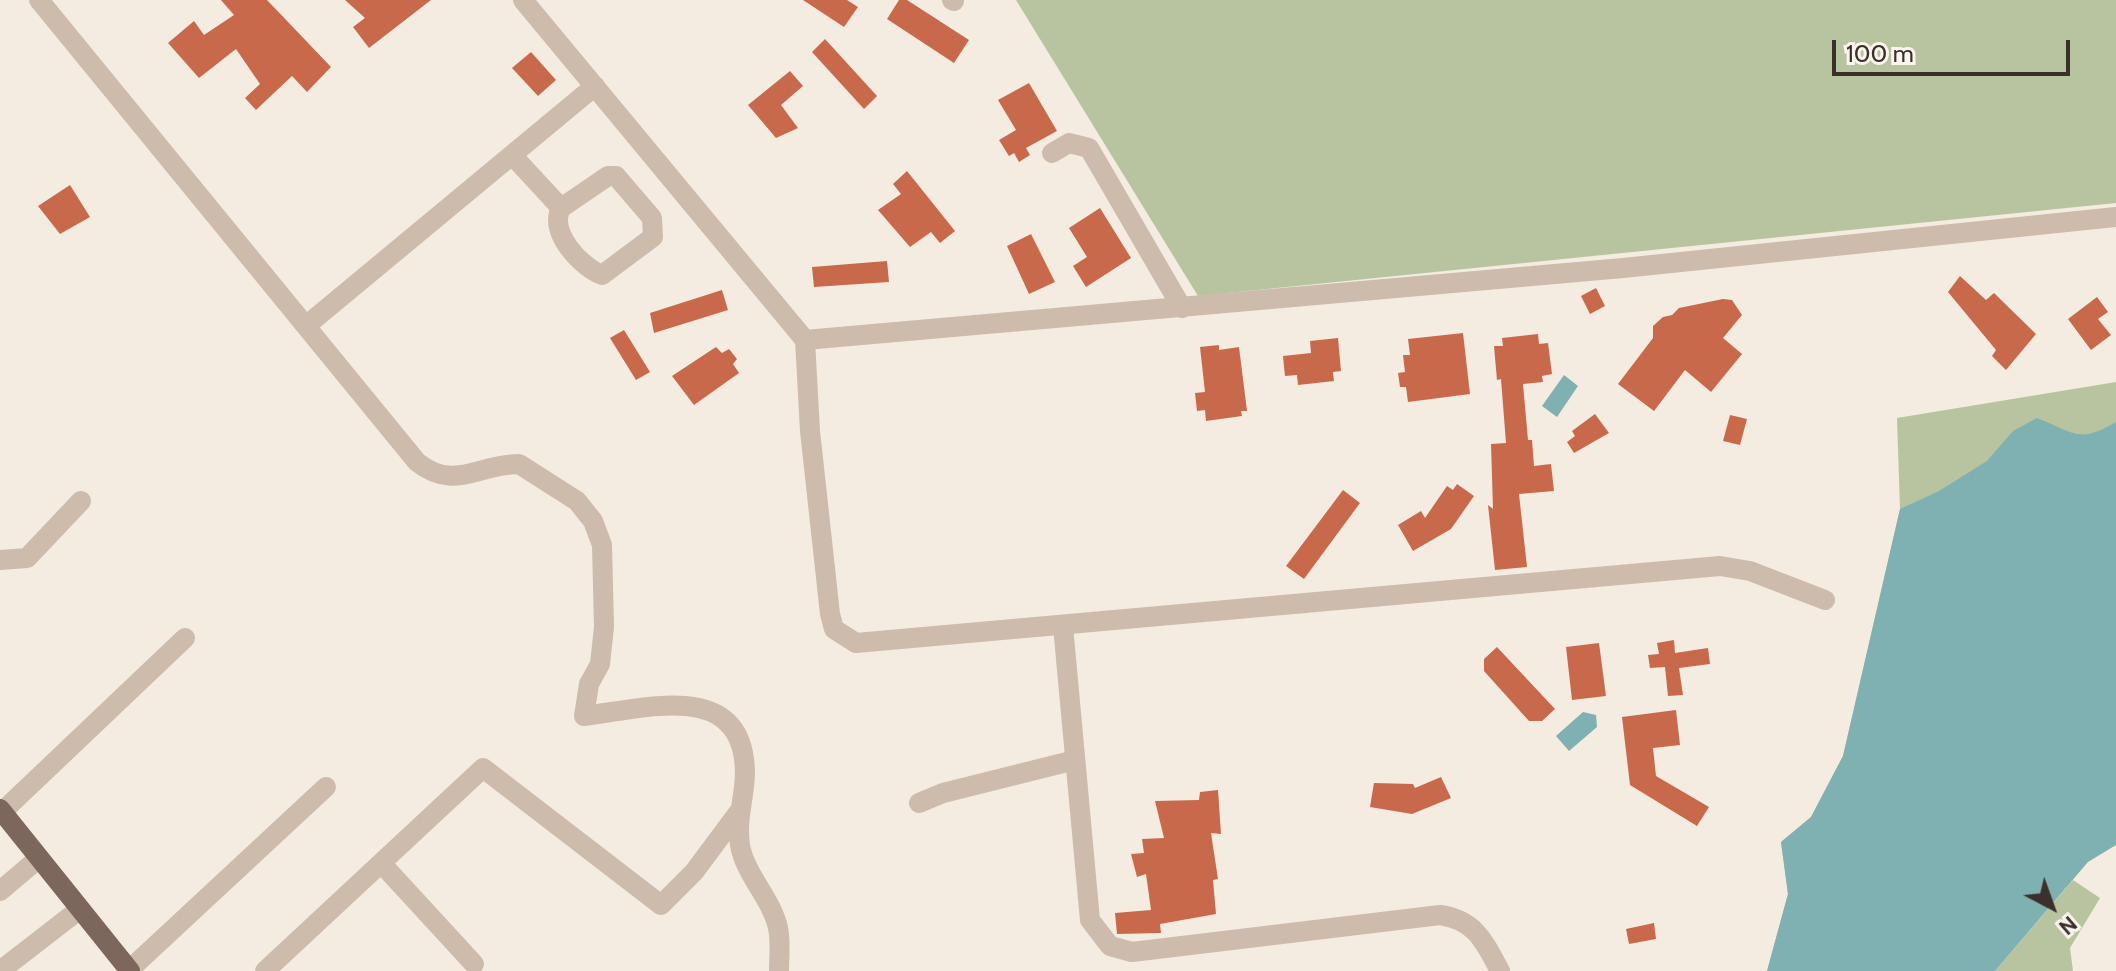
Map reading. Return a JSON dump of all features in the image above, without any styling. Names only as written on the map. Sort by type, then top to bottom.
[{"type":"main road","points":[[3,819],[39,858],[129,971]]},
{"type":"street","points":[[39,0],[417,462],[434,476],[457,479],[480,469],[519,464],[577,501],[593,521],[602,545],[602,640],[600,664],[589,684],[584,716],[693,705],[714,710],[728,722],[740,748],[745,772],[738,813],[740,847],[778,926],[779,971]]},
{"type":"street","points":[[523,0],[805,340],[810,431],[834,629],[856,643],[1720,566],[1750,571],[1825,600]]},
{"type":"street","points":[[307,325],[595,86]]},
{"type":"street","points":[[1052,153],[1069,143],[1089,148],[1182,308]]},
{"type":"street","points":[[512,155],[561,208]]},
{"type":"street","points":[[608,176],[616,176],[652,218],[653,237],[602,275],[590,270],[559,232],[556,223],[561,208],[608,176]]},
{"type":"street","points":[[805,340],[1623,268],[2116,217]]},
{"type":"street","points":[[0,560],[27,558],[81,501]]},
{"type":"street","points":[[1063,626],[1090,920],[1110,946],[1132,961],[1440,915],[1470,923],[1482,936],[1500,971]]},
{"type":"street","points":[[3,819],[185,638]]},
{"type":"street","points":[[919,803],[943,793],[1075,760]]},
{"type":"street","points":[[265,971],[483,768],[661,905],[694,872],[738,813]]},
{"type":"street","points":[[129,971],[326,787]]},
{"type":"street","points":[[0,891],[39,858]]},
{"type":"street","points":[[382,864],[474,964]]},
{"type":"street","points":[[0,971],[80,909]]},
{"type":"green space","points":[[1016,0],[2116,0],[2116,203],[1198,296]]},
{"type":"green space","points":[[2116,382],[2116,588],[1767,971],[1788,894],[1781,842],[1811,817],[1843,756],[1900,509],[1897,418]]},
{"type":"green space","points":[[2073,880],[2100,898],[2070,948],[2073,971],[1995,971]]},
{"type":"water","points":[[1564,375],[1578,386],[1557,417],[1542,406]]},
{"type":"water","points":[[2037,418],[2077,434],[2093,433],[2116,422],[2116,845],[2088,862],[1995,971],[1767,971],[1788,894],[1781,842],[1811,817],[1843,756],[1900,509],[1939,491],[1987,461],[2013,431]]},
{"type":"water","points":[[1583,712],[1596,715],[1597,727],[1569,751],[1556,736]]},
{"type":"building","points":[[221,0],[267,0],[331,67],[307,92],[292,76],[256,110],[245,98],[260,84],[236,49],[199,78],[168,43],[194,21],[204,35],[234,15]]},
{"type":"building","points":[[345,0],[431,0],[369,48],[353,27],[365,18]]},
{"type":"building","points":[[803,0],[847,0],[858,7],[844,27]]},
{"type":"building","points":[[899,0],[907,0],[969,40],[954,63],[887,19]]},
{"type":"building","points":[[825,39],[877,96],[864,109],[812,52]]},
{"type":"building","points":[[531,52],[556,80],[538,96],[512,68]]},
{"type":"building","points":[[790,71],[803,86],[781,105],[798,128],[776,138],[748,105]]},
{"type":"building","points":[[1029,83],[1057,131],[1026,148],[1030,155],[1019,162],[1014,153],[1009,156],[999,140],[1016,130],[998,100]]},
{"type":"building","points":[[907,171],[955,231],[940,243],[931,232],[910,247],[878,210],[901,194],[893,184]]},
{"type":"building","points":[[70,185],[90,217],[60,234],[38,206]]},
{"type":"building","points":[[1100,208],[1131,258],[1086,287],[1073,266],[1087,257],[1069,228]]},
{"type":"building","points":[[1031,234],[1055,282],[1029,294],[1007,246]]},
{"type":"building","points":[[887,261],[889,282],[814,287],[812,267]]},
{"type":"building","points":[[1960,276],[1986,300],[1994,293],[2036,334],[2006,370],[1992,356],[1996,350],[1948,292]]},
{"type":"building","points":[[1596,288],[1605,306],[1590,314],[1581,296]]},
{"type":"building","points":[[722,290],[728,310],[654,333],[650,313]]},
{"type":"building","points":[[2097,297],[2108,312],[2098,319],[2111,335],[2091,350],[2068,319]]},
{"type":"building","points":[[1732,300],[1742,315],[1723,338],[1742,354],[1711,392],[1685,370],[1654,411],[1618,384],[1653,338],[1653,326],[1663,317],[1672,315],[1679,308]]},
{"type":"building","points":[[624,330],[650,372],[636,380],[610,338]]},
{"type":"building","points":[[1463,333],[1470,394],[1408,402],[1406,387],[1400,387],[1398,373],[1405,372],[1403,355],[1410,355],[1408,339]]},
{"type":"building","points":[[1538,334],[1539,344],[1548,343],[1552,374],[1542,376],[1543,382],[1523,384],[1528,440],[1532,440],[1534,466],[1551,464],[1554,491],[1519,494],[1527,567],[1495,570],[1488,505],[1493,509],[1491,444],[1506,443],[1501,379],[1497,380],[1494,346],[1503,346],[1502,338]]},
{"type":"building","points":[[1338,338],[1341,371],[1333,372],[1334,381],[1298,385],[1297,375],[1285,376],[1283,356],[1311,353],[1310,341]]},
{"type":"building","points":[[1219,345],[1219,350],[1239,347],[1247,411],[1241,411],[1242,416],[1206,421],[1205,410],[1197,411],[1195,393],[1205,392],[1200,347]]},
{"type":"building","points":[[716,347],[722,353],[729,349],[737,359],[733,364],[739,373],[694,405],[672,376]]},
{"type":"building","points":[[1595,414],[1609,433],[1574,453],[1567,442],[1575,436],[1572,431]]},
{"type":"building","points":[[1730,415],[1747,419],[1740,445],[1723,441]]},
{"type":"building","points":[[1457,484],[1474,496],[1451,529],[1413,551],[1398,525],[1421,511],[1425,518],[1447,486],[1453,490]]},
{"type":"building","points":[[1343,490],[1360,503],[1304,579],[1286,566]]},
{"type":"building","points":[[1674,640],[1675,653],[1708,648],[1710,664],[1679,668],[1683,695],[1668,696],[1665,667],[1650,668],[1648,655],[1659,654],[1657,643]]},
{"type":"building","points":[[1599,643],[1606,696],[1572,700],[1566,647]]},
{"type":"building","points":[[1497,647],[1555,709],[1542,721],[1529,721],[1484,671],[1484,659]]},
{"type":"building","points":[[1676,710],[1680,745],[1653,748],[1656,776],[1709,807],[1697,826],[1630,785],[1622,717]]},
{"type":"building","points":[[1441,777],[1451,798],[1412,814],[1370,807],[1374,783],[1413,784],[1415,788]]},
{"type":"building","points":[[1218,790],[1221,834],[1211,833],[1218,879],[1213,880],[1216,914],[1160,924],[1161,933],[1117,934],[1115,913],[1151,910],[1146,874],[1137,877],[1131,854],[1144,853],[1142,839],[1164,838],[1155,801],[1199,800],[1200,792]]},
{"type":"building","points":[[1654,923],[1656,939],[1629,944],[1626,929]]}]
